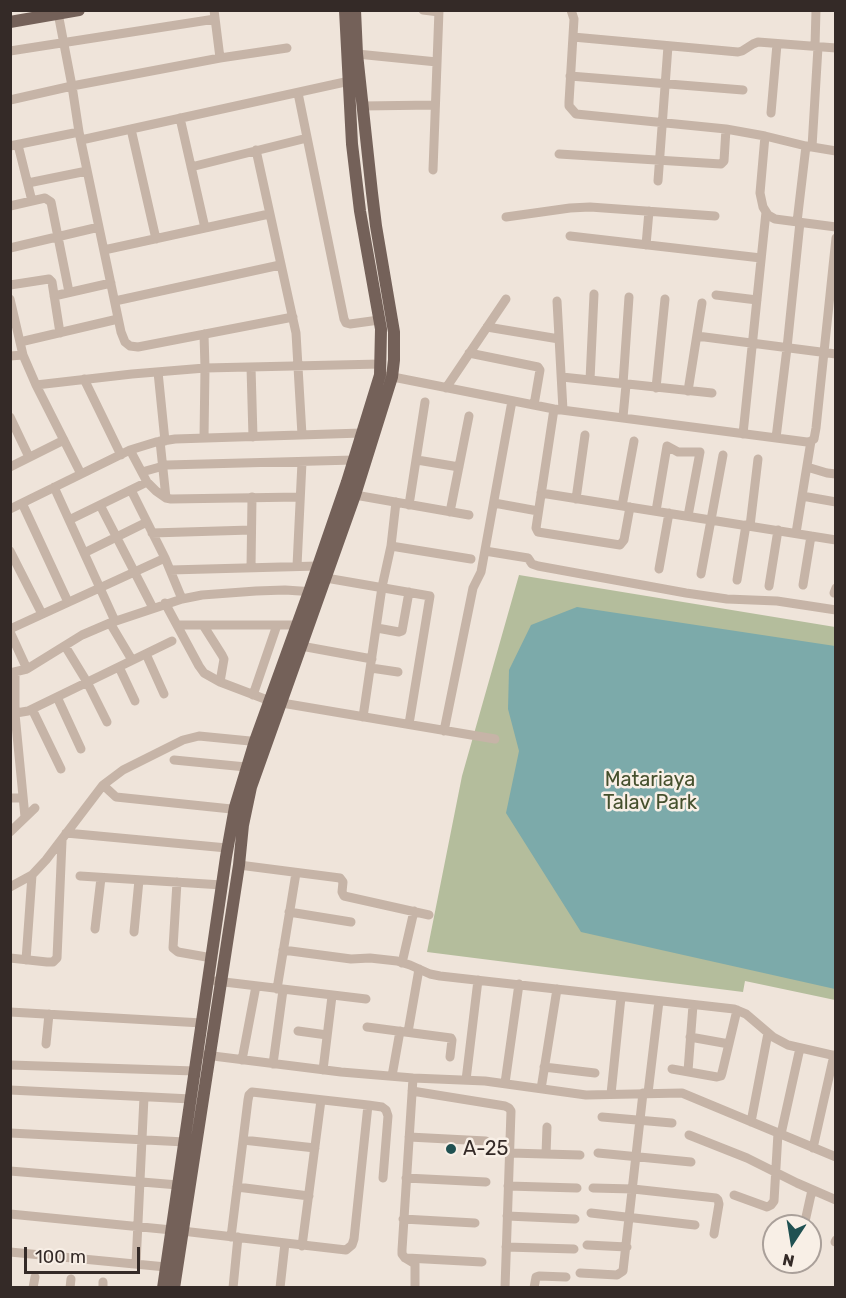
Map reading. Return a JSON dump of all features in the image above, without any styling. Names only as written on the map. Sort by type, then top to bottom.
[{"type":"main road","points":[[10,22],[79,10]]},
{"type":"main road","points":[[275,702],[301,646],[315,592],[318,566],[362,433],[384,372],[394,360],[394,332],[376,226],[362,106],[354,80],[345,10]]},
{"type":"main road","points":[[174,1287],[178,1185],[195,1071],[204,1055],[202,1023],[215,981],[212,957],[227,848],[240,810],[251,787],[261,742],[275,702],[296,625],[326,578],[355,495],[384,372],[382,339],[360,211],[352,144],[357,54],[355,10]]},
{"type":"main road","points":[[163,1287],[166,1267],[177,1230],[215,981],[239,866],[240,810],[246,767],[261,742]]},
{"type":"street","points":[[423,10],[440,11],[433,170]]},
{"type":"street","points":[[571,10],[574,19],[569,106],[576,114],[726,129],[836,151]]},
{"type":"street","points":[[776,438],[804,164],[814,146],[816,10]]},
{"type":"street","points":[[58,13],[87,171],[118,319],[125,342],[130,346],[138,347],[293,317]]},
{"type":"street","points":[[10,51],[214,15],[220,58]]},
{"type":"street","points":[[573,37],[738,52],[758,42],[836,48]]},
{"type":"street","points":[[771,113],[777,44]]},
{"type":"street","points":[[658,181],[668,45]]},
{"type":"street","points":[[10,100],[220,58],[287,48]]},
{"type":"street","points":[[357,54],[437,62]]},
{"type":"street","points":[[570,76],[743,90]]},
{"type":"street","points":[[32,201],[14,146],[131,129],[354,80]]},
{"type":"street","points":[[298,93],[344,320],[350,324],[379,320]]},
{"type":"street","points":[[362,106],[435,105]]},
{"type":"street","points":[[180,118],[205,228]]},
{"type":"street","points":[[131,129],[156,239]]},
{"type":"street","points":[[559,154],[721,164],[724,161],[726,129]]},
{"type":"street","points":[[765,136],[760,193],[766,212],[771,218],[836,227]]},
{"type":"street","points":[[191,167],[307,138]]},
{"type":"street","points":[[256,150],[293,317],[302,435]]},
{"type":"street","points":[[28,183],[87,171]]},
{"type":"street","points":[[10,206],[45,198],[51,202],[69,292]]},
{"type":"street","points":[[506,217],[590,207],[715,216]]},
{"type":"street","points":[[646,244],[649,211]]},
{"type":"street","points":[[743,434],[766,212]]},
{"type":"street","points":[[104,250],[269,214]]},
{"type":"street","points":[[10,248],[99,228]]},
{"type":"street","points":[[570,236],[762,258]]},
{"type":"street","points":[[796,533],[811,441],[814,439],[816,428],[836,238]]},
{"type":"street","points":[[115,301],[280,265]]},
{"type":"street","points":[[10,285],[49,279],[52,282],[60,333]]},
{"type":"street","points":[[54,296],[111,283]]},
{"type":"street","points":[[590,380],[594,294]]},
{"type":"street","points":[[716,295],[757,300]]},
{"type":"street","points":[[623,417],[629,297]]},
{"type":"street","points":[[10,299],[23,355],[81,474]]},
{"type":"street","points":[[446,388],[506,299]]},
{"type":"street","points":[[656,388],[665,299]]},
{"type":"street","points":[[557,301],[561,377],[559,409],[541,493],[536,528],[538,532],[620,545],[624,540],[634,441]]},
{"type":"street","points":[[688,391],[702,303]]},
{"type":"street","points":[[20,342],[118,319]]},
{"type":"street","points":[[487,327],[560,339]]},
{"type":"street","points":[[204,334],[206,368],[204,438]]},
{"type":"street","points":[[697,336],[836,354]]},
{"type":"street","points":[[469,353],[538,367],[540,370],[534,405]]},
{"type":"street","points":[[10,356],[23,355]]},
{"type":"street","points":[[36,385],[206,368],[298,365],[384,372],[446,388],[534,405],[743,434],[811,441]]},
{"type":"street","points":[[251,367],[253,436]]},
{"type":"street","points":[[158,372],[166,498]]},
{"type":"street","points":[[561,377],[712,393]]},
{"type":"street","points":[[84,380],[121,455]]},
{"type":"street","points":[[444,730],[473,588],[481,572],[512,401]]},
{"type":"street","points":[[410,505],[425,402]]},
{"type":"street","points":[[450,512],[469,416]]},
{"type":"street","points":[[10,417],[29,458]]},
{"type":"street","points":[[10,509],[130,450],[162,441],[362,433]]},
{"type":"street","points":[[576,499],[585,435]]},
{"type":"street","points":[[10,467],[64,440]]},
{"type":"street","points":[[656,511],[667,446],[678,452],[700,452],[688,516]]},
{"type":"street","points":[[130,450],[147,482],[166,498],[300,497]]},
{"type":"street","points":[[701,574],[723,455]]},
{"type":"street","points":[[737,580],[758,459]]},
{"type":"street","points":[[142,472],[164,466],[354,460]]},
{"type":"street","points":[[417,460],[459,467]]},
{"type":"street","points":[[297,566],[302,462]]},
{"type":"street","points":[[807,467],[836,474]]},
{"type":"street","points":[[69,520],[147,482]]},
{"type":"street","points":[[54,488],[132,660]]},
{"type":"street","points":[[131,490],[165,558],[182,599]]},
{"type":"street","points":[[541,493],[836,540]]},
{"type":"street","points":[[355,495],[469,515]]},
{"type":"street","points":[[802,496],[836,502]]},
{"type":"street","points":[[251,568],[252,498]]},
{"type":"street","points":[[363,717],[396,502]]},
{"type":"street","points":[[22,503],[68,602]]},
{"type":"street","points":[[494,503],[538,511]]},
{"type":"street","points":[[100,505],[153,608]]},
{"type":"street","points":[[659,569],[669,513]]},
{"type":"street","points":[[84,554],[147,522]]},
{"type":"street","points":[[152,533],[251,530]]},
{"type":"street","points":[[769,586],[778,531]]},
{"type":"street","points":[[803,585],[812,536]]},
{"type":"street","points":[[390,546],[471,559]]},
{"type":"street","points":[[10,551],[42,614]]},
{"type":"street","points":[[485,551],[528,558],[532,564],[538,566],[686,593],[777,601],[836,610]]},
{"type":"street","points":[[27,669],[10,630],[165,558]]},
{"type":"street","points":[[170,570],[318,566]]},
{"type":"street","points":[[326,578],[429,595],[409,724]]},
{"type":"street","points":[[25,817],[13,714],[13,673],[27,669],[82,636],[165,603],[202,595],[256,591],[315,592]]},
{"type":"street","points":[[377,628],[402,631],[409,592]]},
{"type":"street","points":[[165,603],[199,666],[204,673],[220,682],[275,702],[495,739]]},
{"type":"street","points":[[177,625],[296,625]]},
{"type":"street","points":[[203,625],[224,659],[220,682]]},
{"type":"street","points":[[253,695],[277,625]]},
{"type":"street","points":[[13,714],[32,709],[172,641]]},
{"type":"street","points":[[65,645],[107,722]]},
{"type":"street","points":[[301,646],[398,672]]},
{"type":"street","points":[[146,654],[164,694]]},
{"type":"street","points":[[119,667],[135,701]]},
{"type":"street","points":[[57,697],[81,749]]},
{"type":"street","points":[[32,709],[61,769]]},
{"type":"street","points":[[10,887],[32,875],[104,785],[123,770],[183,740],[199,736],[261,742]]},
{"type":"street","points":[[174,760],[246,767]]},
{"type":"street","points":[[104,785],[116,797],[240,810]]},
{"type":"street","points":[[10,798],[23,798]]},
{"type":"street","points":[[10,832],[35,808]]},
{"type":"street","points":[[64,837],[227,848]]},
{"type":"street","points":[[10,958],[53,962],[57,958],[64,837]]},
{"type":"street","points":[[239,866],[340,879],[343,882],[344,896],[429,915]]},
{"type":"street","points":[[273,1064],[283,950],[296,873]]},
{"type":"street","points":[[26,960],[32,875]]},
{"type":"street","points":[[80,876],[222,885]]},
{"type":"street","points":[[95,929],[101,878]]},
{"type":"street","points":[[134,932],[139,880]]},
{"type":"street","points":[[177,882],[173,948],[178,952],[212,957]]},
{"type":"street","points":[[402,963],[414,911]]},
{"type":"street","points":[[289,912],[351,922]]},
{"type":"street","points":[[283,950],[351,959],[381,959],[402,963],[440,976],[737,1010],[746,1014],[772,1037],[788,1045],[835,1055],[813,1148]]},
{"type":"street","points":[[392,1076],[419,969]]},
{"type":"street","points":[[466,1080],[478,980]]},
{"type":"street","points":[[215,981],[366,999]]},
{"type":"street","points":[[505,1083],[519,984]]},
{"type":"street","points":[[242,1060],[256,986]]},
{"type":"street","points":[[541,1089],[557,989]]},
{"type":"street","points":[[322,1070],[332,996]]},
{"type":"street","points":[[610,1094],[621,997]]},
{"type":"street","points":[[580,1273],[617,1275],[623,1271],[640,1120],[659,1001]]},
{"type":"street","points":[[688,1071],[693,1005]]},
{"type":"street","points":[[672,1069],[721,1076],[737,1010]]},
{"type":"street","points":[[10,1012],[202,1023]]},
{"type":"street","points":[[46,1044],[49,1014]]},
{"type":"street","points":[[368,1027],[450,1038],[452,1040],[450,1057]]},
{"type":"street","points":[[298,1031],[327,1035]]},
{"type":"street","points":[[751,1122],[768,1034]]},
{"type":"street","points":[[690,1038],[729,1044]]},
{"type":"street","points":[[734,1195],[768,1206],[774,1201],[780,1134],[800,1048]]},
{"type":"street","points":[[204,1055],[322,1070],[505,1083],[586,1095],[682,1093],[836,1157]]},
{"type":"street","points":[[10,1065],[195,1071]]},
{"type":"street","points":[[544,1066],[595,1073]]},
{"type":"street","points":[[413,1078],[402,1254],[415,1264],[415,1287]]},
{"type":"street","points":[[10,1089],[191,1099]]},
{"type":"street","points":[[412,1091],[507,1107],[511,1111],[505,1287]]},
{"type":"street","points":[[233,1287],[237,1187],[248,1100],[251,1093],[382,1107],[388,1112],[383,1178]]},
{"type":"street","points":[[136,1264],[144,1096]]},
{"type":"street","points":[[302,1246],[321,1100]]},
{"type":"street","points":[[10,1215],[177,1230],[346,1250],[352,1245],[368,1105]]},
{"type":"street","points":[[602,1117],[672,1123]]},
{"type":"street","points":[[546,1154],[547,1127]]},
{"type":"street","points":[[10,1133],[185,1142]]},
{"type":"street","points":[[689,1135],[747,1158],[836,1200]]},
{"type":"street","points":[[409,1137],[486,1141]]},
{"type":"street","points":[[243,1140],[315,1148]]},
{"type":"street","points":[[510,1153],[580,1155]]},
{"type":"street","points":[[598,1153],[691,1162]]},
{"type":"street","points":[[10,1171],[178,1185]]},
{"type":"street","points":[[406,1178],[486,1182]]},
{"type":"street","points":[[508,1186],[578,1188]]},
{"type":"street","points":[[237,1187],[309,1196]]},
{"type":"street","points":[[592,1188],[633,1189],[716,1198],[719,1204],[714,1234]]},
{"type":"street","points":[[807,1214],[812,1190]]},
{"type":"street","points":[[591,1213],[695,1225]]},
{"type":"street","points":[[507,1216],[575,1219]]},
{"type":"street","points":[[403,1219],[475,1223]]},
{"type":"street","points":[[280,1287],[285,1244]]},
{"type":"street","points":[[587,1245],[627,1247]]},
{"type":"street","points":[[506,1248],[574,1249]]},
{"type":"street","points":[[10,1252],[166,1267]]},
{"type":"street","points":[[405,1258],[482,1262]]},
{"type":"street","points":[[534,1287],[536,1276],[566,1277]]},
{"type":"street","points":[[33,1287],[35,1277]]},
{"type":"green space","name":"Matariaya Talav Park","points":[[519,575],[835,627],[835,1000],[745,981],[743,992],[427,952],[462,776]]},
{"type":"water","name":"Matariaya Talav Park","points":[[577,607],[835,646],[835,989],[581,932],[506,813],[519,751],[508,709],[509,670],[531,625]]},
{"type":"place","name":"A-25","points":[[451,1149]]}]
